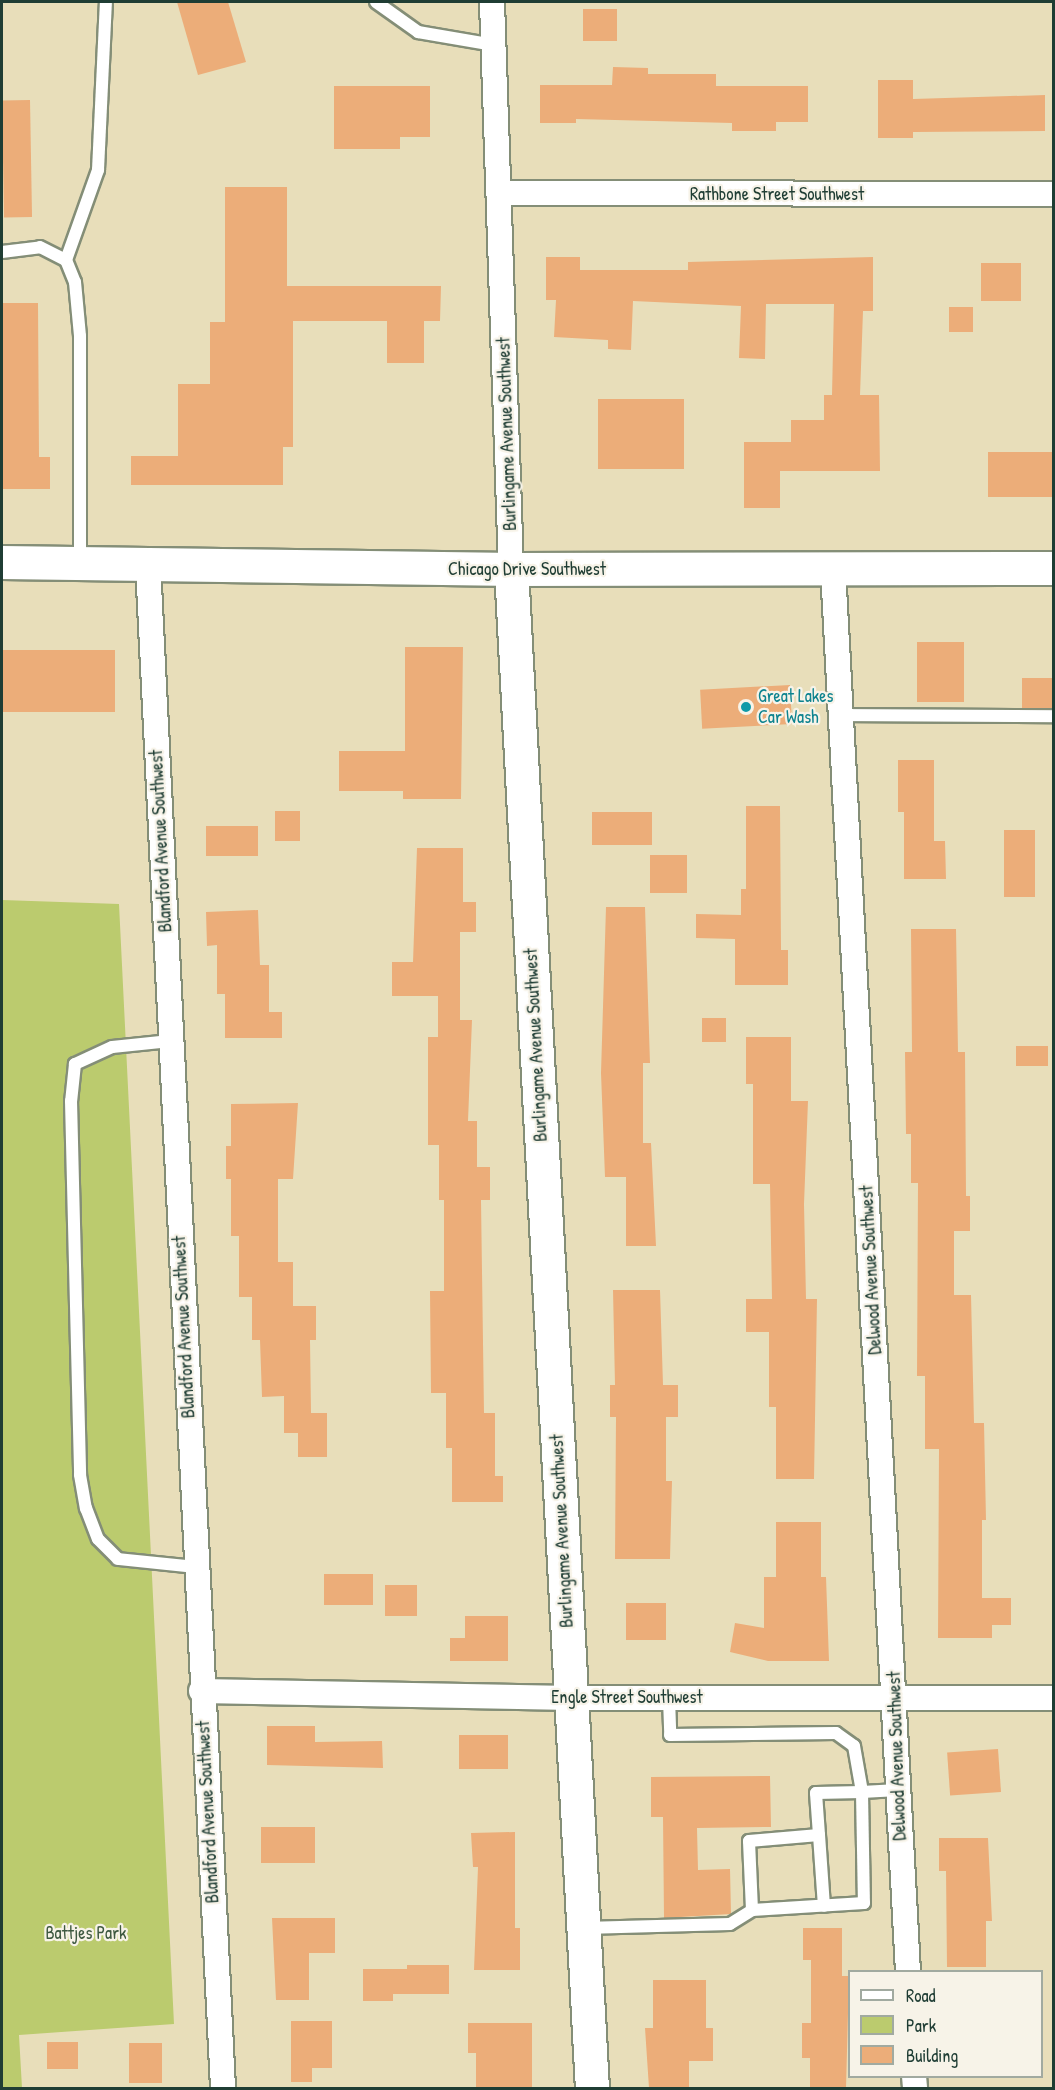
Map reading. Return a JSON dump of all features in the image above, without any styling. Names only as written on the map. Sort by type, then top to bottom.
[{"type":"street","name":"Burlingame Avenue Southwest","points":[[492,2],[511,569],[592,2088]]},
{"type":"street","name":"Rathbone Street Southwest","points":[[500,193],[1053,194]]},
{"type":"street","name":"Chicago Drive Southwest","points":[[2,562],[511,569],[1053,568]]},
{"type":"street","name":"Blandford Avenue Southwest","points":[[148,565],[201,1691],[223,2088]]},
{"type":"street","name":"Delwood Avenue Southwest","points":[[833,569],[908,1970]]},
{"type":"street","name":"Engle Street Southwest","points":[[201,1691],[571,1698],[1053,1698]]},
{"type":"lane","points":[[80,564],[80,336],[75,282],[66,260],[98,170],[106,2]]},
{"type":"lane","points":[[376,2],[418,32],[494,45]]},
{"type":"lane","points":[[2,252],[40,248],[66,260]]},
{"type":"lane","points":[[840,715],[1053,716]]},
{"type":"lane","points":[[170,1041],[112,1047],[75,1064],[71,1101],[80,1475],[86,1508],[98,1539],[118,1559],[195,1567]]},
{"type":"lane","points":[[582,1929],[730,1924],[752,1910],[864,1903],[862,1792],[854,1746],[836,1733],[670,1735],[669,1698]]},
{"type":"lane","points":[[824,1906],[816,1793],[898,1790]]},
{"type":"lane","points":[[752,1910],[749,1840],[819,1835]]},
{"type":"green space","name":"Battjes Park","points":[[2,900],[119,904],[174,2024],[19,2035],[22,2088],[2,2088]]},
{"type":"building","points":[[177,2],[228,2],[246,62],[198,75]]},
{"type":"building","points":[[583,9],[617,9],[617,41],[583,41]]},
{"type":"building","points":[[613,67],[648,68],[648,74],[716,74],[716,86],[808,86],[808,122],[776,122],[776,131],[732,131],[732,123],[576,119],[576,123],[540,123],[540,85],[612,85]]},
{"type":"building","points":[[878,80],[913,80],[913,99],[1045,95],[1045,131],[913,132],[913,138],[878,138]]},
{"type":"building","points":[[334,86],[430,86],[430,137],[400,137],[400,149],[334,149]]},
{"type":"building","points":[[2,100],[30,100],[32,217],[4,217]]},
{"type":"building","points":[[225,187],[287,187],[287,286],[441,286],[440,321],[424,321],[424,363],[387,363],[387,321],[293,321],[293,447],[283,447],[283,485],[131,485],[131,456],[178,456],[178,384],[210,384],[210,322],[225,322]]},
{"type":"building","points":[[546,257],[580,257],[580,270],[688,270],[688,262],[873,257],[873,311],[863,311],[860,395],[879,395],[880,471],[780,471],[780,508],[744,508],[744,442],[791,442],[791,420],[824,420],[824,395],[832,395],[834,304],[766,304],[765,359],[739,358],[741,306],[633,301],[631,350],[608,349],[608,340],[554,337],[556,300],[546,300]]},
{"type":"building","points":[[981,263],[1021,263],[1021,301],[981,301]]},
{"type":"building","points":[[2,303],[38,303],[39,457],[50,457],[50,489],[2,489]]},
{"type":"building","points":[[949,307],[973,307],[973,332],[949,332]]},
{"type":"building","points":[[598,399],[684,399],[684,469],[598,469]]},
{"type":"building","points":[[988,452],[1053,452],[1053,497],[988,497]]},
{"type":"building","points":[[917,642],[964,642],[964,702],[917,702]]},
{"type":"building","points":[[405,647],[463,647],[461,799],[403,799],[403,791],[339,791],[339,751],[405,751]]},
{"type":"building","points":[[2,650],[115,650],[115,712],[2,712]]},
{"type":"building","points":[[1022,678],[1053,678],[1053,708],[1022,708]]},
{"type":"building","name":"Great Lakes Car Wash","points":[[790,685],[792,724],[702,729],[700,690]]},
{"type":"building","points":[[898,760],[934,760],[934,841],[945,841],[946,879],[904,879],[904,812],[898,812]]},
{"type":"building","points":[[746,806],[780,806],[781,950],[788,950],[788,985],[735,985],[735,939],[696,938],[696,914],[741,915],[741,889],[746,889]]},
{"type":"building","points":[[275,811],[300,811],[300,841],[275,841]]},
{"type":"building","points":[[592,812],[652,812],[652,845],[592,845]]},
{"type":"building","points":[[206,826],[258,826],[258,856],[206,856]]},
{"type":"building","points":[[1004,830],[1035,830],[1035,897],[1004,897]]},
{"type":"building","points":[[417,848],[463,848],[463,902],[476,902],[476,932],[460,932],[460,1020],[472,1020],[468,1121],[477,1121],[477,1167],[490,1167],[490,1200],[481,1200],[484,1413],[495,1413],[495,1476],[503,1476],[503,1502],[452,1502],[452,1448],[446,1448],[446,1393],[431,1393],[430,1291],[444,1291],[444,1200],[439,1200],[439,1145],[428,1145],[428,1037],[438,1037],[438,996],[392,996],[392,962],[413,962]]},
{"type":"building","points":[[650,855],[687,855],[687,893],[650,893]]},
{"type":"building","points":[[606,907],[645,907],[650,1063],[643,1063],[643,1143],[651,1143],[656,1246],[626,1246],[626,1177],[605,1177],[601,1073]]},
{"type":"building","points":[[258,910],[260,965],[269,965],[269,1012],[282,1012],[282,1038],[225,1038],[225,994],[217,994],[217,945],[207,946],[206,912]]},
{"type":"building","points":[[911,929],[956,929],[958,1052],[965,1052],[966,1196],[970,1196],[970,1231],[954,1231],[954,1295],[971,1295],[974,1423],[984,1423],[986,1520],[982,1520],[982,1598],[1011,1598],[1011,1625],[992,1625],[992,1638],[938,1638],[939,1449],[925,1449],[925,1376],[917,1376],[918,1183],[911,1183],[911,1134],[906,1134],[905,1052],[912,1052]]},
{"type":"building","points":[[702,1018],[726,1018],[726,1042],[702,1042]]},
{"type":"building","points":[[746,1037],[791,1037],[791,1101],[808,1101],[804,1204],[806,1299],[817,1299],[814,1479],[776,1479],[776,1407],[769,1407],[769,1332],[746,1332],[746,1299],[772,1299],[770,1184],[753,1184],[753,1084],[746,1084]]},
{"type":"building","points":[[1016,1046],[1048,1046],[1048,1066],[1016,1066]]},
{"type":"building","points":[[298,1103],[293,1179],[278,1179],[278,1262],[293,1262],[293,1306],[316,1306],[316,1340],[310,1340],[311,1413],[327,1413],[327,1457],[298,1457],[298,1433],[284,1433],[284,1396],[262,1397],[260,1340],[252,1340],[252,1297],[239,1297],[239,1236],[231,1236],[231,1179],[226,1179],[226,1146],[231,1146],[231,1104]]},
{"type":"building","points":[[613,1290],[660,1290],[663,1385],[678,1385],[678,1417],[666,1417],[666,1481],[672,1481],[670,1559],[615,1559],[616,1417],[610,1417],[610,1385],[615,1385]]},
{"type":"building","points":[[776,1522],[821,1522],[821,1577],[826,1577],[829,1661],[768,1661],[730,1652],[735,1623],[764,1628],[764,1577],[776,1577]]},
{"type":"building","points":[[324,1574],[373,1574],[373,1605],[324,1605]]},
{"type":"building","points":[[385,1585],[417,1585],[417,1616],[385,1616]]},
{"type":"building","points":[[626,1603],[666,1603],[666,1640],[626,1640]]},
{"type":"building","points":[[465,1616],[508,1616],[508,1661],[450,1661],[450,1638],[465,1638]]},
{"type":"building","points":[[267,1726],[315,1726],[315,1742],[382,1741],[383,1768],[267,1765]]},
{"type":"building","points":[[459,1735],[508,1735],[508,1769],[459,1769]]},
{"type":"building","points":[[998,1749],[1001,1792],[950,1795],[947,1753]]},
{"type":"building","points":[[770,1776],[771,1827],[697,1828],[698,1870],[730,1869],[731,1914],[664,1918],[663,1817],[651,1817],[651,1777]]},
{"type":"building","points":[[261,1827],[315,1827],[315,1863],[261,1863]]},
{"type":"building","points":[[515,1832],[515,1928],[520,1928],[520,1970],[474,1970],[478,1867],[473,1867],[471,1833]]},
{"type":"building","points":[[939,1838],[988,1838],[992,1921],[986,1921],[986,1967],[947,1967],[946,1871],[939,1871]]},
{"type":"building","points":[[272,1918],[335,1918],[335,1953],[309,1953],[309,2000],[276,2000]]},
{"type":"building","points":[[803,1928],[842,1928],[842,1976],[848,1976],[846,2088],[810,2088],[810,2058],[802,2058],[802,2023],[811,2023],[811,1960],[803,1960]]},
{"type":"building","points":[[407,1965],[449,1965],[449,1994],[393,1994],[393,2001],[363,2001],[363,1969],[407,1969]]},
{"type":"building","points":[[653,1980],[706,1980],[706,2028],[713,2028],[713,2061],[689,2061],[689,2088],[649,2088],[645,2028],[653,2028]]},
{"type":"building","points":[[291,2021],[332,2021],[332,2068],[312,2068],[312,2082],[291,2082]]},
{"type":"building","points":[[468,2023],[532,2023],[532,2088],[476,2088],[476,2053],[468,2053]]},
{"type":"building","points":[[47,2042],[78,2042],[78,2069],[47,2069]]},
{"type":"building","points":[[129,2043],[162,2043],[162,2083],[129,2083]]},
{"type":"place","name":"Great Lakes Car Wash","points":[[746,707]]}]
